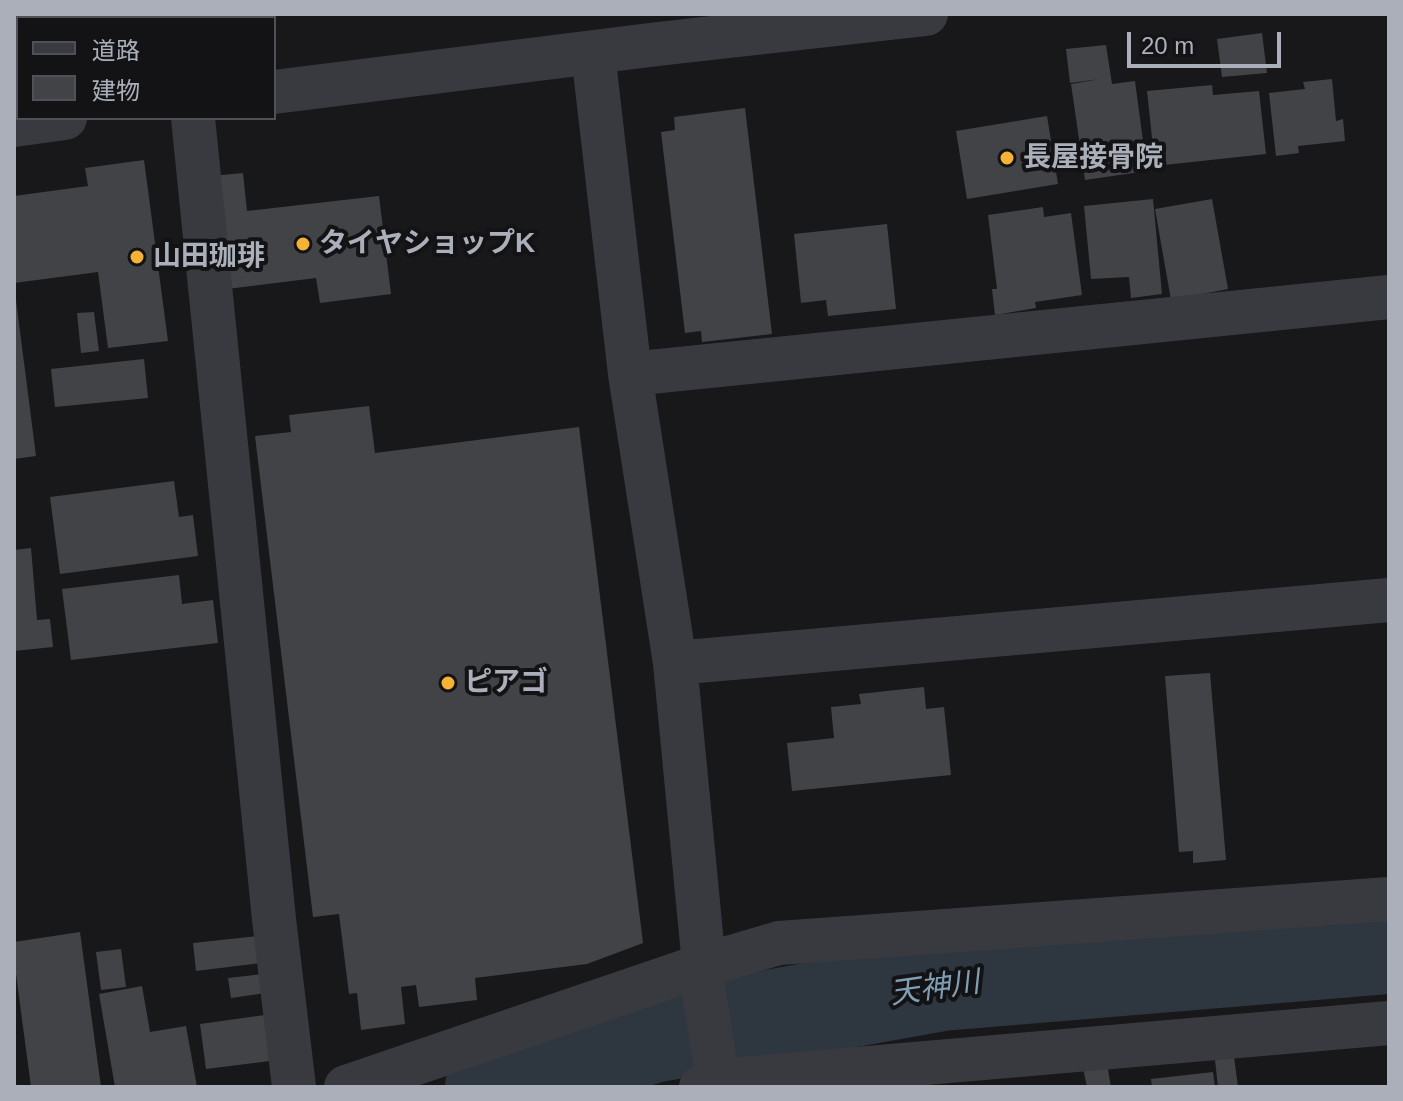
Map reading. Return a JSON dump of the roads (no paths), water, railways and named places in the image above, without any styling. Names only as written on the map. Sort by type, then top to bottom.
[{"type":"street","points":[[276,92],[593,53],[656,29],[926,14]]},
{"type":"street","points":[[593,53],[630,374],[675,663],[714,1080],[1389,1023]]},
{"type":"street","points":[[14,125],[50,120]]},
{"type":"street","points":[[193,120],[274,919],[294,1087]]},
{"type":"street","points":[[630,374],[1389,297]]},
{"type":"street","points":[[675,663],[1389,600]]},
{"type":"street","points":[[346,1087],[703,973],[779,943],[1389,899]]},
{"type":"waterway","name":"天神川","points":[[491,1087],[652,1037],[942,985],[1389,948]]},
{"type":"place","name":"長屋接骨院","points":[[1007,158]]},
{"type":"place","name":"タイヤショップK","points":[[303,244]]},
{"type":"place","name":"山田珈琲","points":[[137,257]]},
{"type":"place","name":"ピアゴ","points":[[448,683]]}]
